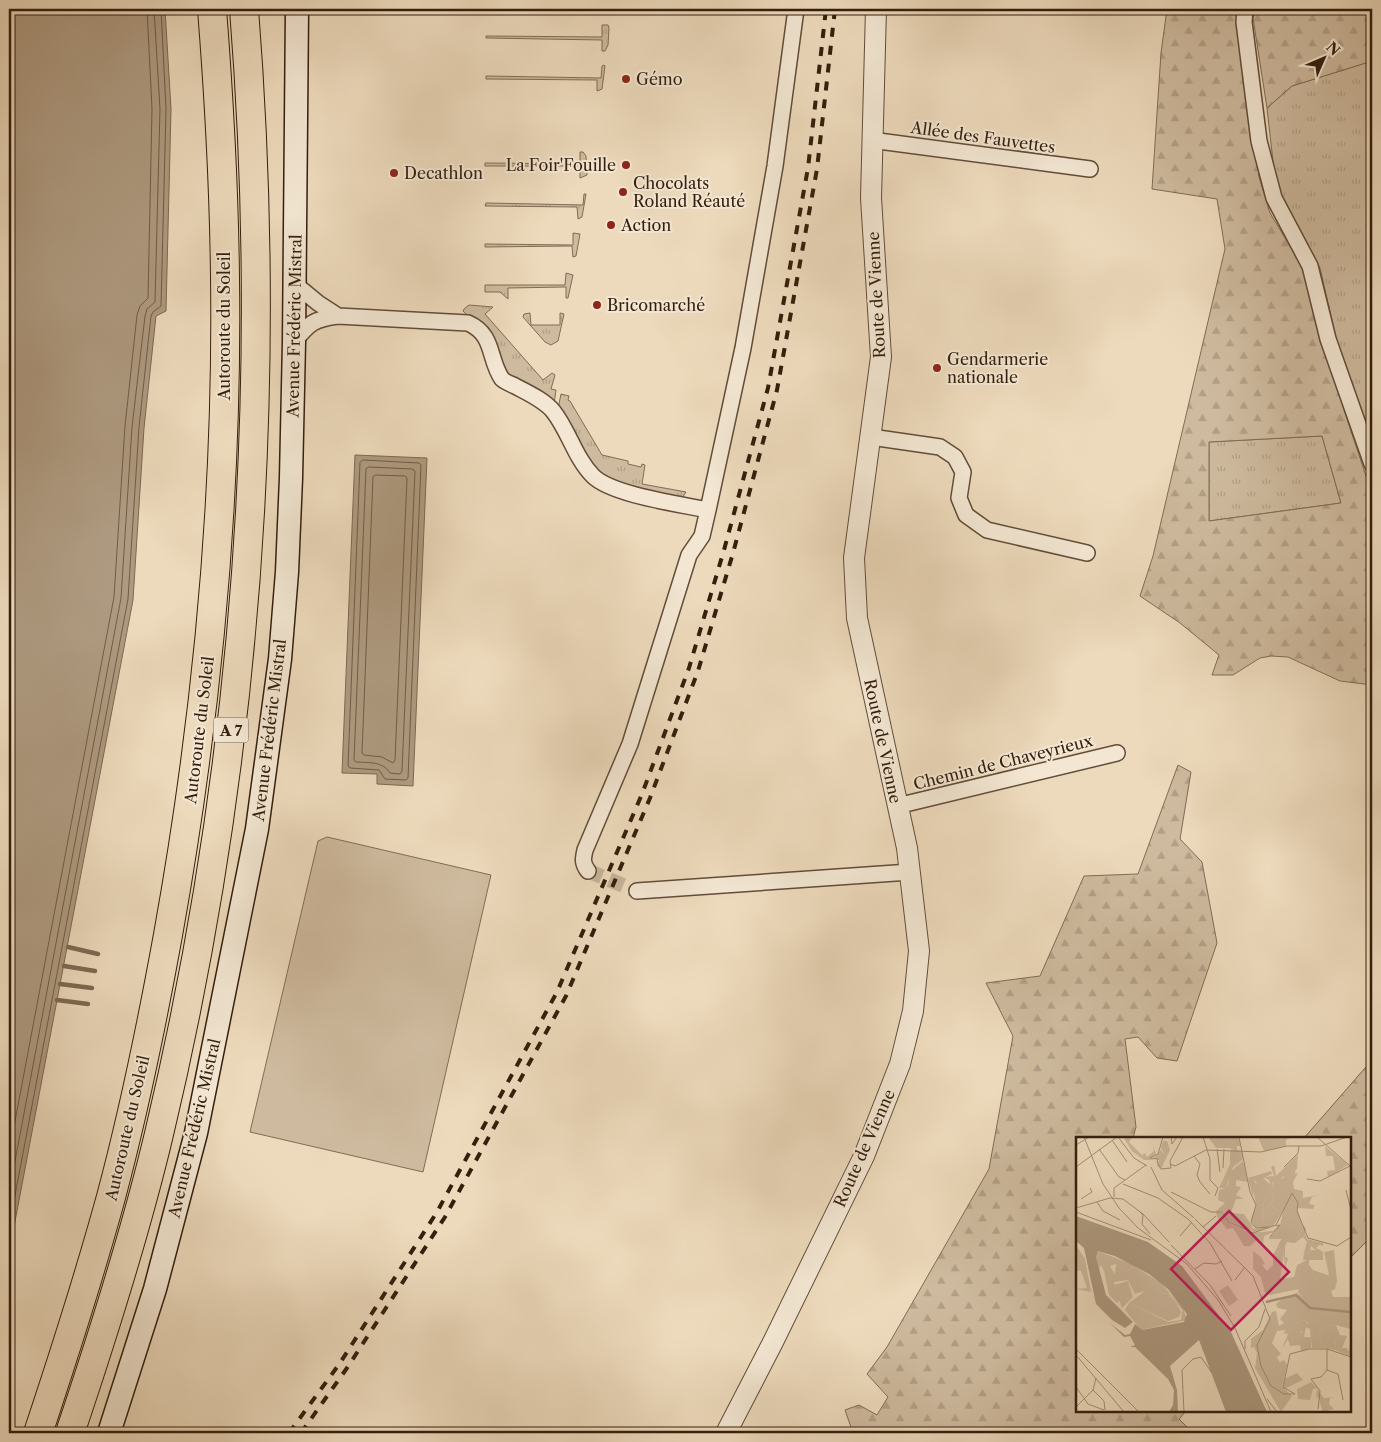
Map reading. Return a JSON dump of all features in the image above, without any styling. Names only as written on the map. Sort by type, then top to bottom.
[{"type":"highway","name":"Autoroute du Soleil","points":[[38,1433],[88,1276],[133,1108],[168,933],[186,832],[199,739],[218,542],[222,478],[225,346],[223,190],[212,9]]},
{"type":"highway","name":"Autoroute du Soleil","points":[[70,1433],[117,1287],[159,1134],[200,932],[228,754],[249,547],[255,403],[255,197],[244,9]]},
{"type":"main road","name":"Avenue Frédéric Mistral","points":[[109,1433],[155,1289],[196,1134],[257,829],[280,659],[287,572],[291,478],[295,284],[297,9]]},
{"type":"street","points":[[588,870],[584,866],[585,850],[630,744],[689,555],[702,536],[743,348],[774,176],[796,9]]},
{"type":"street","name":"Route de Vienne","points":[[726,1433],[864,1156],[900,1064],[914,1011],[919,951],[907,848],[857,618],[854,558],[881,357],[871,198],[871,140],[876,9]]},
{"type":"street","points":[[1245,9],[1244,22],[1259,141],[1274,198],[1310,266],[1328,339],[1372,464]]},
{"type":"street","name":"Allée des Fauvettes","points":[[871,140],[1090,169]]},
{"type":"street","points":[[295,284],[318,303],[338,316]]},
{"type":"street","points":[[294,342],[308,325],[317,319],[338,316],[468,322],[477,327],[484,336],[503,380],[544,404],[553,412],[593,476],[605,485],[620,491],[708,510]]},
{"type":"street","points":[[871,437],[940,447],[955,457],[963,472],[959,498],[966,515],[987,530],[1087,553]]},
{"type":"street","name":"Chemin de Chaveyrieux","points":[[897,806],[1117,753]]},
{"type":"street","points":[[637,892],[910,872]]},
{"type":"green space","points":[[1167,9],[1238,9],[1259,177],[1270,213],[1299,261],[1308,280],[1314,311],[1372,494],[1372,685],[1340,681],[1288,657],[1271,656],[1260,658],[1233,675],[1212,675],[1219,655],[1180,623],[1140,596],[1153,556],[1225,249],[1217,199],[1152,189],[1161,53]],"holes":[[[1322,436],[1341,503],[1209,521],[1209,442]]]},
{"type":"green space","points":[[1256,9],[1372,9],[1372,61],[1292,86],[1267,108],[1253,18]]},
{"type":"green space","points":[[602,25],[608,25],[609,28],[608,45],[605,51],[602,51],[602,40],[486,38],[486,36],[602,37]]},
{"type":"green space","points":[[1372,61],[1371,436],[1337,342],[1320,268],[1280,193],[1274,170],[1267,108],[1292,86]]},
{"type":"green space","points":[[604,65],[602,89],[597,91],[597,80],[486,79],[486,76],[601,78],[602,66]]},
{"type":"green space","points":[[580,152],[583,152],[586,156],[587,175],[580,178],[580,166],[485,166],[485,163],[580,164]]},
{"type":"green space","points":[[584,194],[586,194],[582,217],[578,219],[577,207],[485,206],[486,203],[583,205]]},
{"type":"green space","points":[[573,233],[580,234],[576,256],[573,257],[572,246],[485,247],[485,244],[573,245]]},
{"type":"green space","points":[[566,273],[573,275],[568,298],[566,298],[566,287],[508,288],[508,299],[500,292],[485,292],[485,285],[565,285]]},
{"type":"green space","points":[[469,305],[493,307],[485,314],[543,380],[552,373],[555,375],[551,389],[556,390],[554,404],[521,384],[506,371],[501,362],[494,336],[485,326],[463,311]]},
{"type":"green space","points":[[530,313],[531,325],[560,325],[560,313],[564,314],[558,341],[551,345],[545,342],[523,317],[524,314]]},
{"type":"green space","points":[[561,394],[569,396],[568,400],[602,455],[628,461],[628,464],[641,467],[642,464],[645,465],[642,484],[686,492],[682,498],[614,484],[593,469],[558,409]]},
{"type":"green space","points":[[1322,436],[1341,503],[1209,521],[1209,442]]},
{"type":"green space","points":[[1178,765],[1191,772],[1180,839],[1202,862],[1217,943],[1177,1061],[1157,1058],[1138,1037],[1125,1039],[1136,1127],[1133,1137],[1076,1137],[1076,1412],[1185,1412],[1179,1419],[1193,1433],[853,1433],[845,1410],[859,1405],[877,1415],[888,1397],[867,1374],[887,1347],[989,1169],[1013,1036],[986,983],[1040,976],[1084,876],[1138,874]]},
{"type":"green space","points":[[327,837],[491,875],[423,1172],[250,1132],[318,841]]},
{"type":"green space","points":[[1372,1060],[1372,1236],[1351,1257],[1351,1137],[1305,1137]]},
{"type":"water","points":[[9,9],[165,9],[171,109],[166,311],[156,316],[144,428],[133,600],[9,1253]]},
{"type":"water","points":[[355,455],[427,458],[413,786],[377,784],[377,774],[342,773]]},
{"type":"waterway","points":[[68,947],[98,954]]},
{"type":"waterway","points":[[64,966],[95,971]]},
{"type":"waterway","points":[[60,984],[92,988]]},
{"type":"waterway","points":[[57,1000],[88,1004]]},
{"type":"tunnel","points":[[588,871],[637,891]]},
{"type":"railway","points":[[289,1433],[340,1363],[437,1212],[557,992],[642,794],[689,668],[724,550],[768,388],[808,168],[826,9]]},
{"type":"railway","points":[[301,1433],[347,1368],[445,1217],[566,996],[650,798],[698,671],[733,553],[777,390],[817,169],[835,9]]},
{"type":"place","name":"Gémo","points":[[626,79]]},
{"type":"place","name":"La Foir'Fouille","points":[[626,165]]},
{"type":"place","name":"Decathlon","points":[[394,173]]},
{"type":"place","name":"Chocolats Roland Réauté","points":[[623,192]]},
{"type":"place","name":"Action","points":[[611,225]]},
{"type":"place","name":"Bricomarché","points":[[597,305]]},
{"type":"place","name":"Gendarmerie nationale","points":[[937,368]]}]
